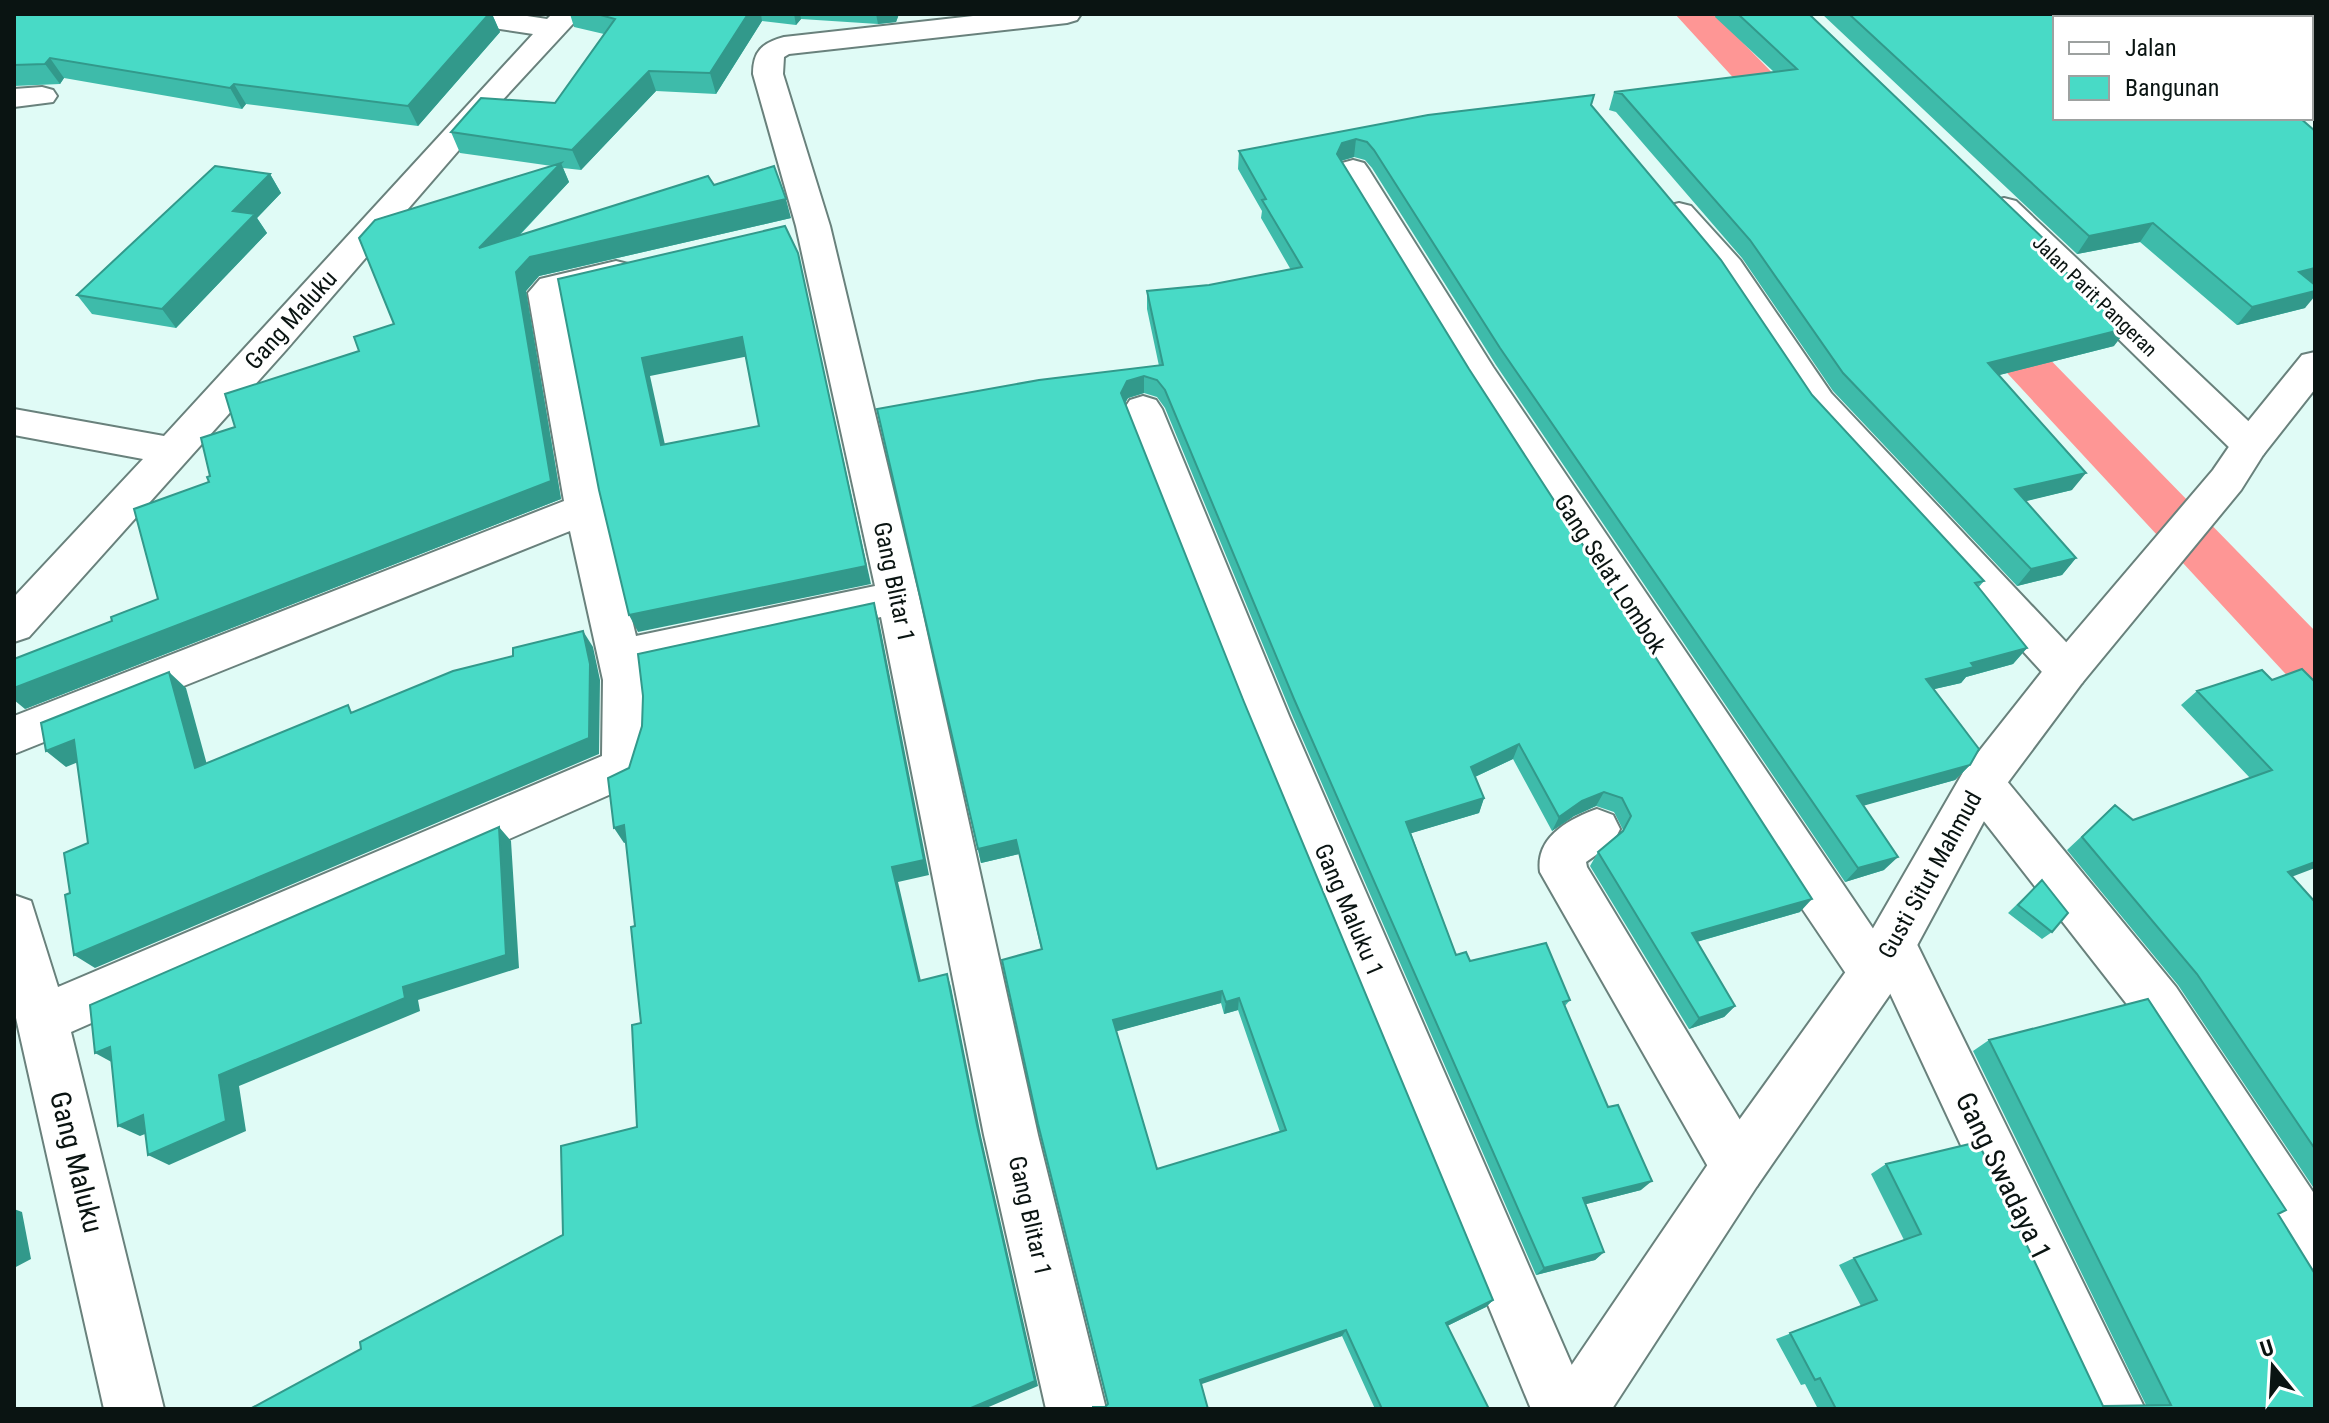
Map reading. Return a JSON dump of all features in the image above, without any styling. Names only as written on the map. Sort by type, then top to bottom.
[{"type":"main road","points":[[460,14],[561,22]]},
{"type":"main road","name":"Gang Blitar 1","points":[[1067,14],[773,49],[768,54],[768,74],[793,231],[898,597],[1011,1135],[1076,1409]]},
{"type":"main road","name":"Gang Maluku","points":[[14,625],[486,100],[561,22]]},
{"type":"main road","name":"Gang Selat Lombok","points":[[1353,170],[1488,389],[1785,842],[1883,959]]},
{"type":"main road","points":[[1656,186],[1728,268],[1818,402],[2067,671]]},
{"type":"main road","name":"Jalan Parit Pangeran","points":[[1986,191],[2250,445]]},
{"type":"main road","points":[[42,1019],[620,769],[627,736],[625,680],[585,509],[545,293],[552,287],[653,264]]},
{"type":"main road","name":"Gusti Situt Mahmud","points":[[1577,1409],[1738,1167],[1883,959],[1981,783],[2067,671],[2227,480],[2250,445],[2315,364]]},
{"type":"main road","name":"Gang Maluku 1","points":[[1143,409],[1267,716],[1561,1409]]},
{"type":"main road","points":[[14,422],[173,451]]},
{"type":"main road","points":[[14,735],[585,509]]},
{"type":"main road","points":[[618,657],[898,597]]},
{"type":"main road","points":[[1981,783],[2158,1004],[2315,1244]]},
{"type":"main road","points":[[1597,829],[1569,847],[1562,860],[1564,872],[1738,1167]]},
{"type":"main road","name":"Gang Maluku","points":[[14,917],[42,1019],[134,1409]]},
{"type":"main road","name":"Gang Swadaya 1","points":[[1883,959],[2115,1409]]},
{"type":"building","points":[[14,14],[489,14],[408,106],[234,84],[230,88],[50,58],[45,64],[14,65]]},
{"type":"building","points":[[597,14],[748,14],[710,73],[649,71],[572,150],[451,132],[481,98],[555,103],[615,19]]},
{"type":"building","points":[[1738,14],[1809,14],[2049,244],[2038,247],[2128,328],[1988,363],[2086,473],[2015,489],[2076,558],[2031,569],[1843,373],[1750,240],[1622,94],[1614,92],[1797,69]]},
{"type":"building","points":[[1849,14],[2315,14],[2315,97],[2313,16],[2053,16],[2053,120],[2302,120],[2315,131],[2315,268],[2299,272],[2315,285],[2315,291],[2252,307],[2153,223],[2089,236]]},
{"type":"building","points":[[1594,95],[1591,105],[1721,260],[1812,395],[1984,581],[1975,583],[2027,648],[1971,663],[1974,667],[1926,679],[1979,749],[1970,765],[1857,796],[1898,857],[1858,868],[1500,348],[1374,150],[1367,142],[1356,139],[1342,143],[1337,154],[1469,369],[1812,899],[1692,933],[1735,1006],[1699,1018],[1598,852],[1623,831],[1631,816],[1622,798],[1604,792],[1582,801],[1559,817],[1519,744],[1471,767],[1484,798],[1406,822],[1456,955],[1466,952],[1470,961],[1546,943],[1570,1000],[1563,1002],[1608,1107],[1618,1105],[1652,1181],[1583,1198],[1604,1252],[1544,1268],[1294,699],[1165,390],[1157,380],[1144,376],[1127,381],[1121,393],[1244,702],[1493,1300],[1446,1323],[1489,1409],[1382,1409],[1346,1330],[1200,1380],[1208,1409],[1093,1409],[1108,1404],[1038,1124],[1002,960],[1042,949],[1016,840],[978,849],[877,409],[1039,380],[1163,365],[1147,291],[1209,285],[1302,267],[1262,200],[1266,199],[1239,151],[1428,115]],"holes":[[[1222,991],[1226,1002],[1239,998],[1286,1130],[1157,1169],[1113,1020]]]},
{"type":"building","points":[[561,163],[479,248],[708,176],[714,185],[774,166],[786,199],[530,257],[516,272],[551,481],[14,688],[14,659],[112,621],[111,617],[158,599],[134,509],[209,482],[201,438],[235,427],[225,394],[359,351],[354,337],[394,324],[359,238],[375,220]]},
{"type":"building","points":[[215,166],[270,174],[233,211],[255,214],[162,309],[77,295]]},
{"type":"building","points":[[785,226],[798,253],[866,566],[629,615],[599,490],[558,279]],"holes":[[[742,337],[759,426],[661,445],[642,358]]]},
{"type":"building","points":[[874,603],[924,860],[892,867],[919,981],[947,974],[977,1125],[1035,1381],[971,1409],[250,1409],[361,1349],[360,1342],[563,1235],[561,1146],[637,1127],[632,1025],[641,1023],[631,927],[635,926],[624,825],[614,828],[608,778],[629,768],[642,726],[643,696],[638,654]]},
{"type":"building","points":[[583,631],[590,664],[589,738],[74,955],[65,895],[70,893],[64,853],[88,843],[74,740],[46,751],[41,723],[169,672],[195,768],[348,705],[351,713],[453,671],[513,656],[513,648]]},
{"type":"building","points":[[2302,669],[2315,682],[2315,862],[2288,872],[2315,902],[2315,1149],[2197,974],[2082,837],[2115,805],[2133,820],[2272,770],[2197,691],[2262,670],[2272,680]]},
{"type":"building","points":[[499,827],[506,955],[403,987],[405,998],[219,1075],[226,1121],[148,1155],[143,1115],[118,1126],[110,1047],[95,1053],[90,1005]]},
{"type":"building","points":[[2042,880],[2068,913],[2052,932],[2018,905]]},
{"type":"building","points":[[2148,999],[2286,1210],[2278,1214],[2315,1274],[2315,1409],[1836,1409],[1820,1378],[1815,1380],[1790,1333],[1877,1300],[1854,1258],[1921,1234],[1886,1164],[1978,1142],[2103,1406],[2171,1405],[1989,1040]]},
{"type":"waterway","points":[[1694,14],[1808,134]]},
{"type":"waterway","points":[[1974,309],[2315,668]]}]
